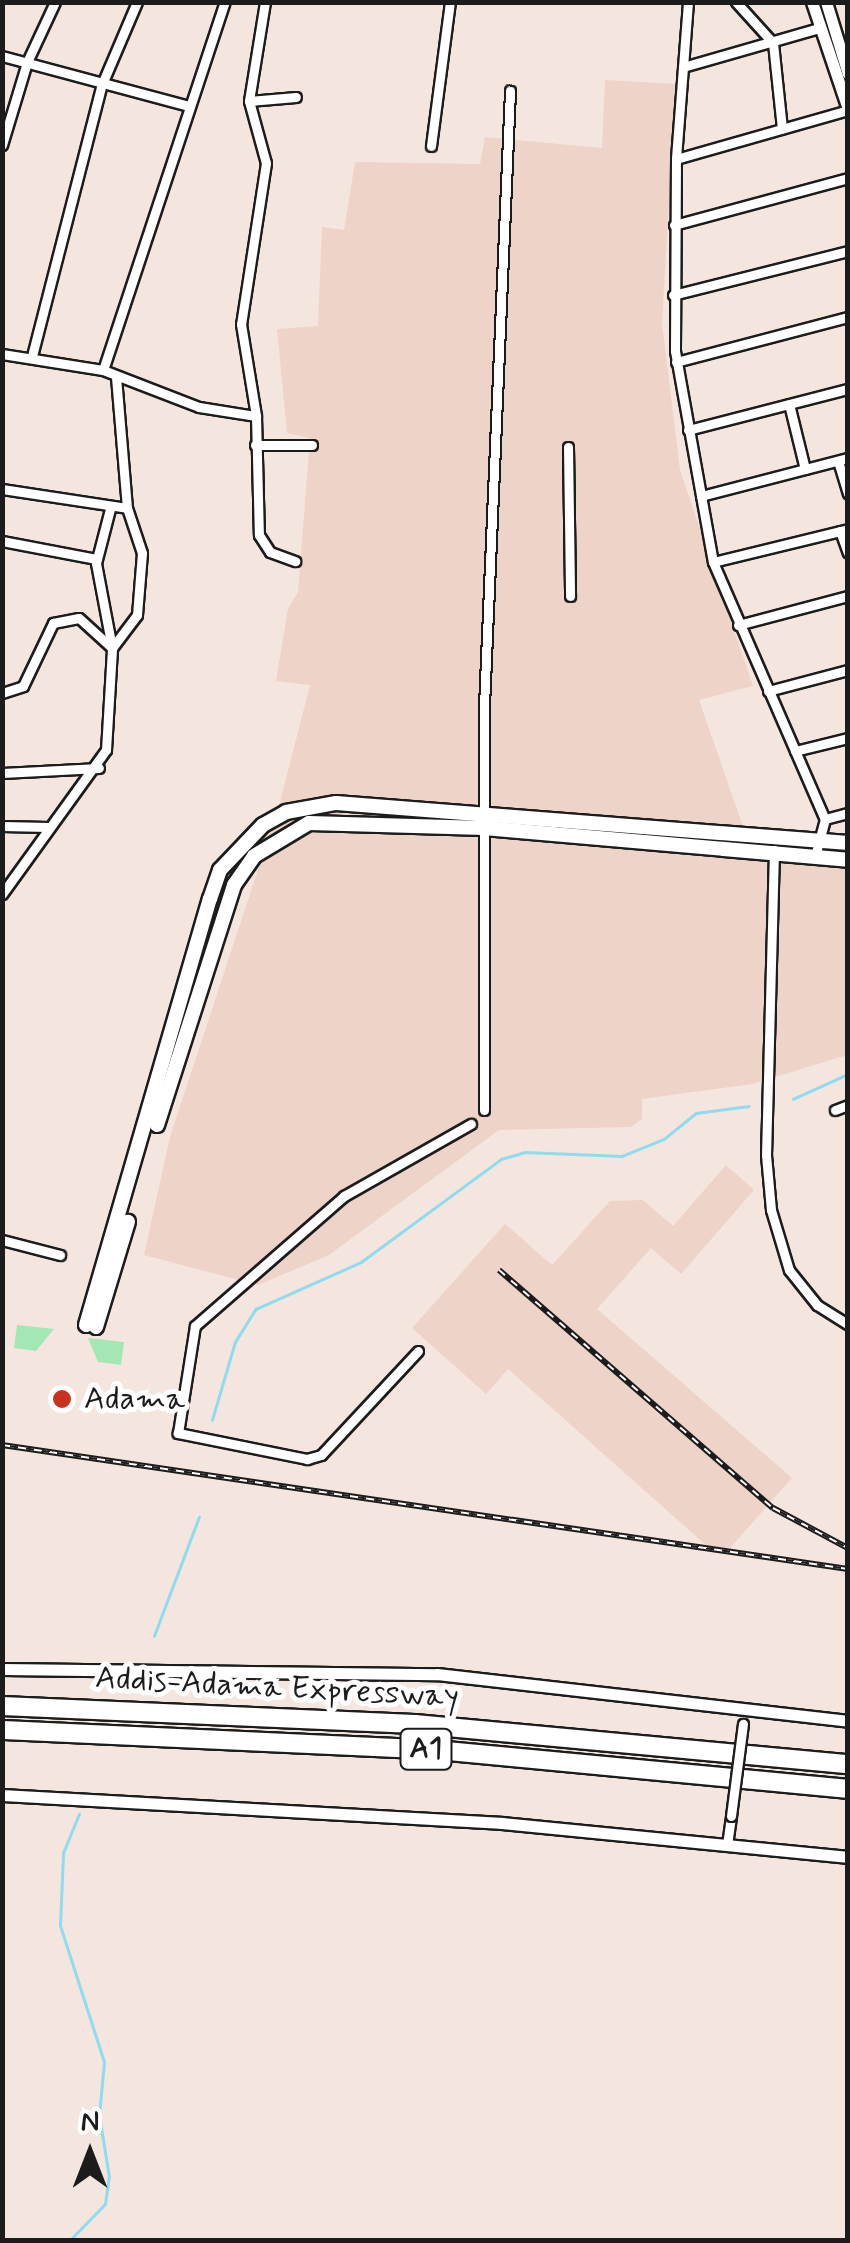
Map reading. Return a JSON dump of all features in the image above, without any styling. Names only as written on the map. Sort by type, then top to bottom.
[{"type":"highway","name":"Addis-Adama Expressway","points":[[2,1706],[415,1724],[848,1764]]},
{"type":"highway","name":"Addis-Adama Expressway","points":[[2,1730],[426,1749],[848,1789]]},
{"type":"main road","points":[[848,843],[816,840],[774,845],[341,819],[309,823],[254,856],[234,885],[91,1326],[220,870],[264,825],[314,806],[484,811],[774,845],[816,857],[848,860]]},
{"type":"street","points":[[2,145],[27,62],[55,2]]},
{"type":"street","points":[[32,356],[102,84],[137,2]]},
{"type":"street","points":[[102,370],[225,2]]},
{"type":"street","points":[[265,2],[249,101],[266,162],[241,319],[256,416],[260,535],[270,552],[294,561]]},
{"type":"street","points":[[431,146],[450,2]]},
{"type":"street","points":[[688,2],[676,159],[672,294],[676,362],[713,562],[826,819]]},
{"type":"street","points":[[736,2],[773,43],[782,129]]},
{"type":"street","points":[[676,159],[848,110],[829,63],[812,2]]},
{"type":"street","points":[[826,2],[846,68]]},
{"type":"street","points":[[683,67],[818,28]]},
{"type":"street","points":[[2,56],[188,106]]},
{"type":"street","points":[[829,63],[846,68]]},
{"type":"street","points":[[484,1110],[484,811],[510,91]]},
{"type":"street","points":[[249,101],[296,97]]},
{"type":"street","points":[[674,225],[848,178]]},
{"type":"street","points":[[672,294],[848,251]]},
{"type":"street","points":[[676,362],[848,316]]},
{"type":"street","points":[[2,354],[102,370],[199,407],[256,416]]},
{"type":"street","points":[[112,648],[137,615],[143,582],[128,508],[116,378]]},
{"type":"street","points":[[688,430],[848,389]]},
{"type":"street","points":[[789,404],[805,469]]},
{"type":"street","points":[[254,445],[312,446]]},
{"type":"street","points":[[568,447],[570,596]]},
{"type":"street","points":[[700,496],[843,460],[848,493]]},
{"type":"street","points":[[2,489],[110,509],[128,508]]},
{"type":"street","points":[[2,894],[48,827],[99,768],[106,750],[112,648],[96,558],[110,509]]},
{"type":"street","points":[[713,562],[844,530],[848,552]]},
{"type":"street","points":[[2,541],[96,558]]},
{"type":"street","points":[[738,625],[848,596]]},
{"type":"street","points":[[2,693],[22,686],[46,634],[67,617],[79,618],[112,648]]},
{"type":"street","points":[[768,691],[848,670]]},
{"type":"street","points":[[795,752],[848,738]]},
{"type":"street","points":[[2,772],[99,768]]},
{"type":"street","points":[[816,857],[816,840],[826,819],[848,813]]},
{"type":"street","points":[[2,826],[48,827]]},
{"type":"street","points":[[774,845],[766,1140],[771,1210],[790,1270],[817,1305],[848,1324]]},
{"type":"street","points":[[835,1110],[848,1105]]},
{"type":"street","points":[[418,1352],[321,1455],[307,1459],[185,1440],[176,1424],[195,1326],[344,1196],[471,1124]]},
{"type":"street","points":[[2,1240],[60,1255]]},
{"type":"street","points":[[2,1668],[436,1674],[848,1721]]},
{"type":"street","points":[[727,1845],[746,1707]]},
{"type":"street","points":[[2,1795],[502,1823],[848,1857]]},
{"type":"shaded area","points":[[605,80],[676,84],[662,323],[680,470],[753,686],[699,700],[755,861],[847,867],[847,1055],[752,1084],[642,1099],[642,1119],[631,1127],[499,1130],[329,1255],[258,1285],[144,1255],[170,1137],[279,806],[310,685],[276,681],[288,609],[298,592],[310,438],[287,433],[277,329],[318,326],[322,227],[344,230],[355,162],[480,164],[485,137],[602,148]]},
{"type":"shaded area","points":[[726,1165],[754,1190],[681,1274],[651,1248],[597,1309],[792,1478],[730,1548],[707,1546],[508,1369],[486,1394],[412,1328],[505,1224],[552,1265],[610,1201],[643,1200],[673,1226]]},
{"type":"green space","points":[[17,1325],[54,1329],[36,1351],[14,1348]]},
{"type":"green space","points":[[88,1338],[124,1342],[121,1365],[98,1362]]},
{"type":"waterway","points":[[793,1099],[848,1074]]},
{"type":"waterway","points":[[212,1420],[235,1342],[256,1309],[361,1262],[501,1159],[525,1152],[622,1156],[664,1139],[696,1113],[749,1106]]},
{"type":"waterway","points":[[154,1636],[199,1517]]},
{"type":"waterway","points":[[70,2240],[105,2204],[109,2177],[99,2115],[104,2062],[60,1926],[63,1853],[79,1814]]},
{"type":"railway","points":[[499,1270],[773,1508],[848,1548]]},
{"type":"railway","points":[[2,1445],[848,1569]]},
{"type":"place","name":"Adama","points":[[62,1399]]}]
